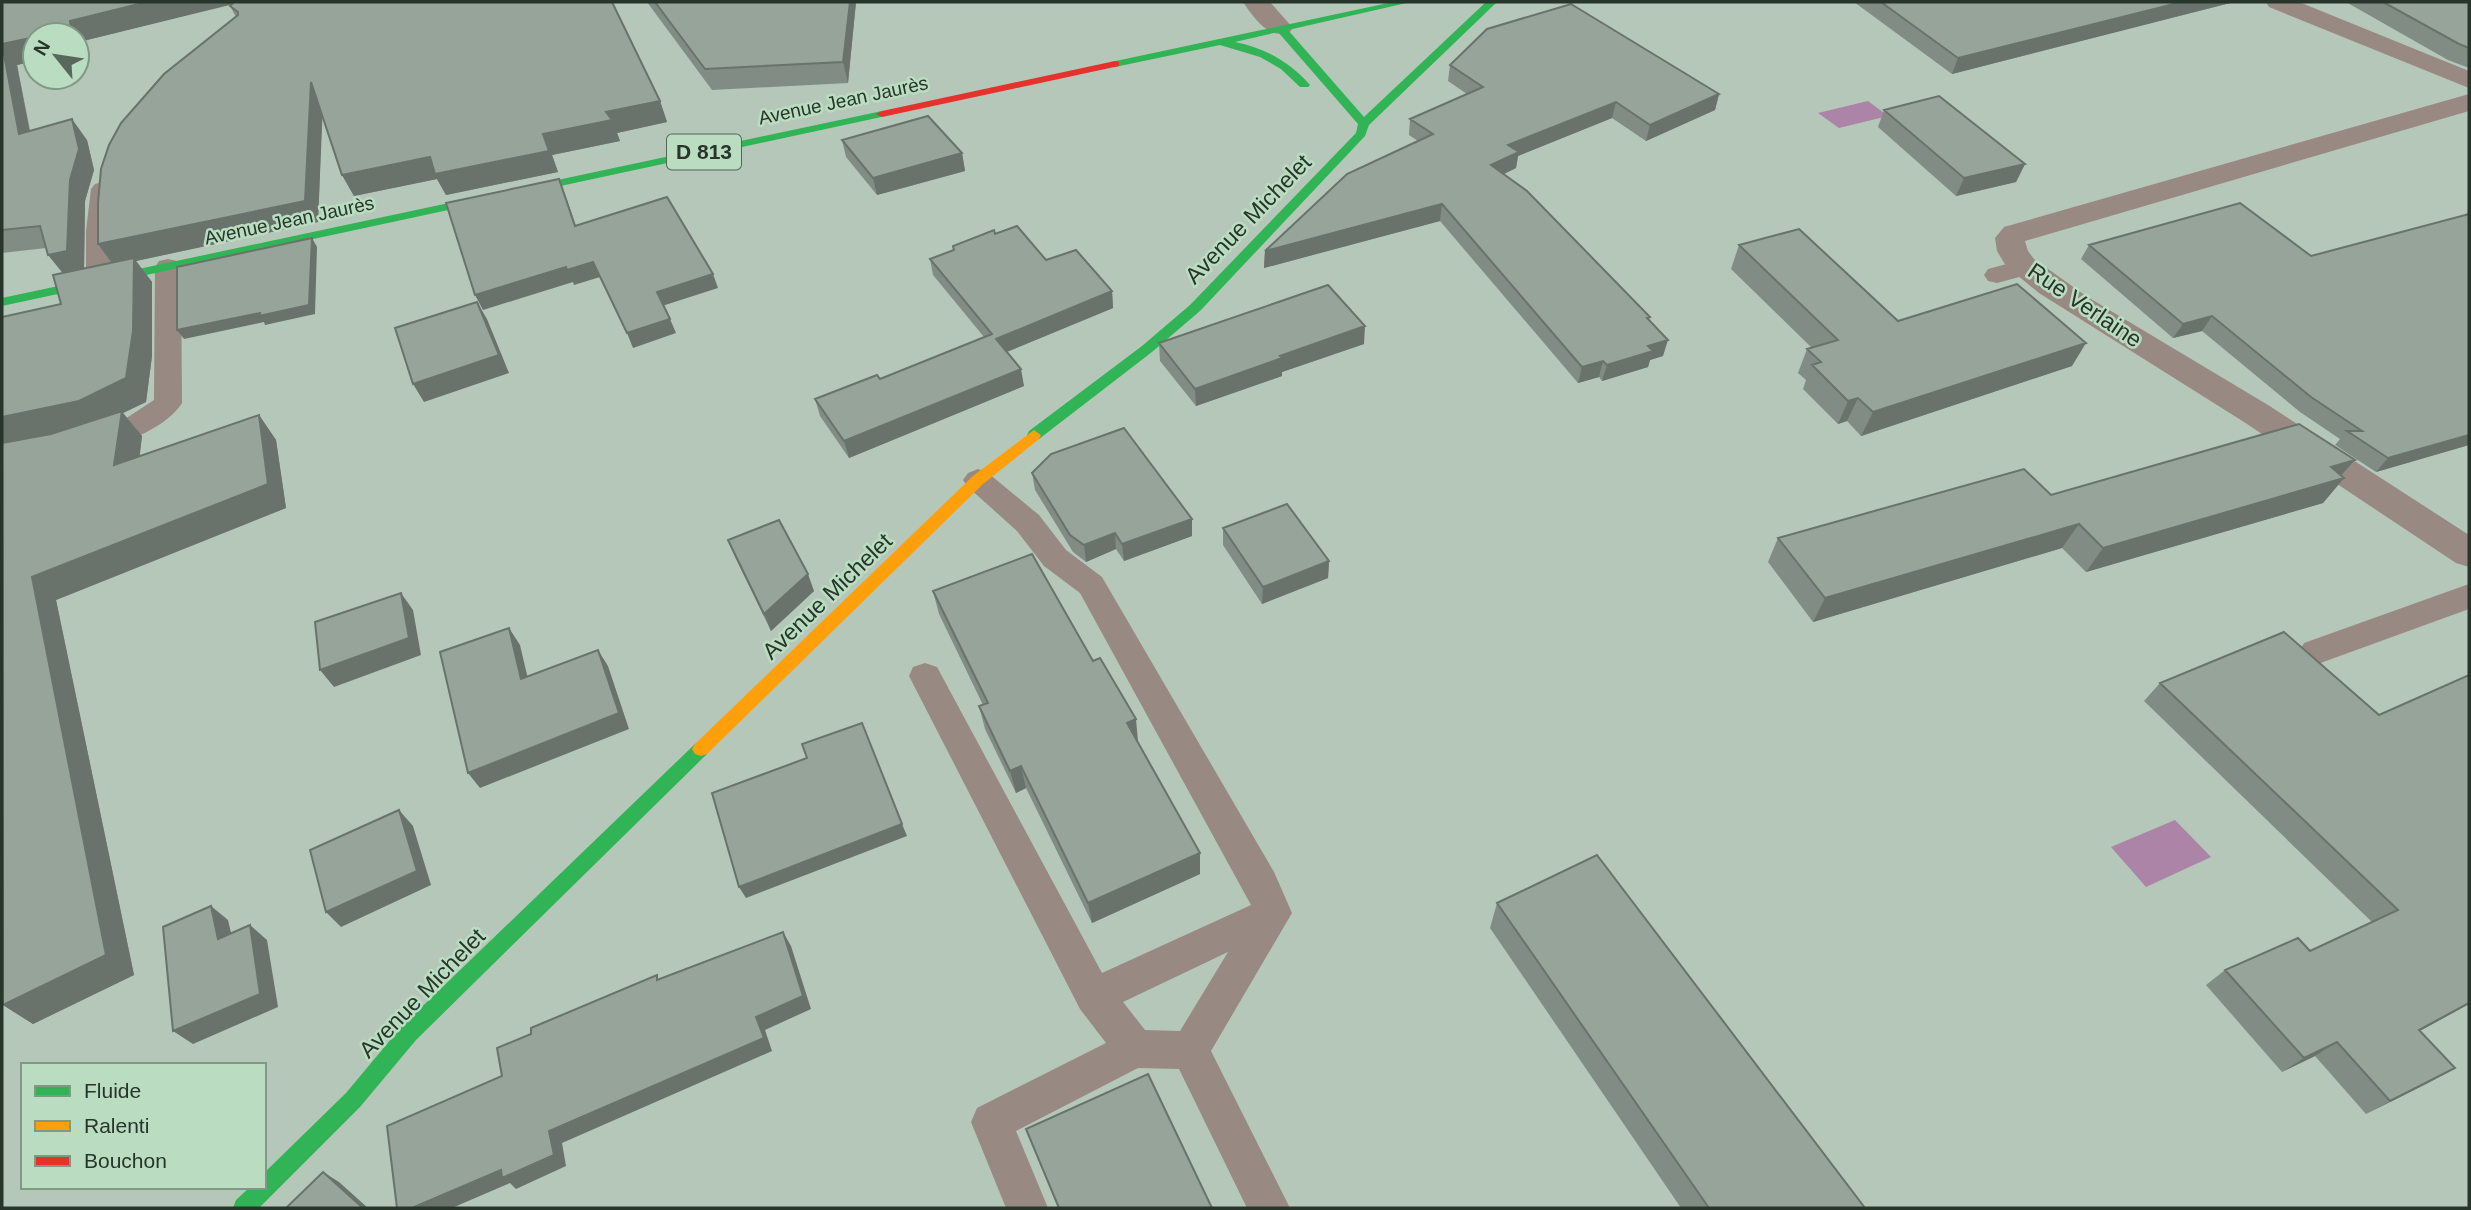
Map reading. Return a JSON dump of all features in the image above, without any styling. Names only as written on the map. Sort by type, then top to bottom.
[{"type":"street","points":[[1256,2],[1364,124]]},
{"type":"street","name":"Avenue Jean Jaurès","points":[[2,302],[1406,2]]},
{"type":"street","name":"Avenue Michelet","points":[[266,1186],[353,1100],[409,1034],[978,480],[1020,444],[1069,411],[1103,380],[1171,328],[1351,146],[1361,134],[1364,124],[1492,2]]},
{"type":"street","points":[[2278,2],[2469,80]]},
{"type":"street","points":[[1215,41],[1270,53],[1286,64],[1314,97]]},
{"type":"street","name":"Rue Verlaine","points":[[2469,102],[2015,234],[2010,238],[2011,271],[2102,320],[2225,393],[2469,553]]},
{"type":"street","points":[[1103,380],[1151,323]]},
{"type":"street","name":"Avenue Michelet","points":[[244,1208],[263,1189]]},
{"type":"lane","points":[[99,281],[98,231],[105,180],[110,168]]},
{"type":"lane","points":[[69,443],[128,430],[157,415],[168,403],[168,267]]},
{"type":"lane","points":[[978,480],[1028,523],[1055,558],[1091,585],[1254,872],[1273,912]]},
{"type":"lane","points":[[2315,652],[2469,596]]},
{"type":"lane","points":[[925,676],[1094,996],[1135,1049]]},
{"type":"lane","points":[[1094,996],[1273,912]]},
{"type":"lane","points":[[1190,1050],[1273,912]]},
{"type":"lane","points":[[1027,1208],[991,1122],[1135,1049],[1190,1050]]},
{"type":"lane","points":[[1190,1050],[1269,1208]]},
{"type":"shaded area","points":[[1868,101],[1888,116],[1839,128],[1818,113]]},
{"type":"shaded area","points":[[2175,820],[2211,857],[2146,887],[2111,847]]},
{"type":"building","points":[[2,2],[147,2],[70,21],[21,21],[21,40],[2,44]]},
{"type":"building","points":[[234,2],[612,2],[660,101],[606,112],[612,120],[543,134],[549,151],[435,174],[430,157],[342,175],[311,82],[305,201],[98,244],[101,169],[109,145],[121,123],[164,74],[238,15],[230,6]]},
{"type":"building","points":[[655,2],[850,2],[843,62],[705,69]]},
{"type":"building","points":[[1881,2],[2182,2],[1958,58]]},
{"type":"building","points":[[2383,2],[2469,2],[2469,48],[2459,44]]},
{"type":"building","points":[[1571,4],[1719,94],[1650,125],[1616,102],[1508,145],[1519,152],[1491,165],[1527,191],[1650,317],[1647,318],[1668,340],[1648,346],[1653,351],[1607,365],[1603,361],[1582,367],[1442,204],[1265,251],[1347,174],[1433,134],[1410,119],[1483,87],[1450,65],[1487,29]]},
{"type":"building","points":[[2,44],[19,134],[72,119],[79,149],[70,180],[67,251],[48,255],[40,226],[2,230]]},
{"type":"building","points":[[1939,96],[2025,164],[1964,178],[1884,110]]},
{"type":"building","points":[[928,116],[962,153],[873,178],[842,140]]},
{"type":"building","points":[[559,179],[575,226],[667,197],[713,274],[657,292],[670,319],[627,333],[593,262],[567,270],[566,267],[475,295],[446,203]]},
{"type":"building","points":[[2240,203],[2311,256],[2469,214],[2469,435],[2388,458],[2347,431],[2362,431],[2311,397],[2212,316],[2183,324],[2089,245]]},
{"type":"building","points":[[1017,226],[1046,260],[1076,250],[1112,291],[996,339],[1021,369],[844,441],[815,399],[877,375],[880,379],[992,334],[930,259],[954,250],[953,246],[994,230],[995,234]]},
{"type":"building","points":[[1799,229],[1898,321],[2017,284],[2086,343],[1873,412],[1858,398],[1848,401],[1812,365],[1821,362],[1807,349],[1838,340],[1739,245]]},
{"type":"building","points":[[312,238],[309,305],[177,330],[177,267]]},
{"type":"building","points":[[134,258],[133,331],[126,378],[79,401],[2,417],[2,317],[61,304],[53,275]]},
{"type":"building","points":[[1328,285],[1365,326],[1195,389],[1159,343]]},
{"type":"building","points":[[477,302],[499,355],[413,384],[395,328]]},
{"type":"building","points":[[122,411],[114,465],[259,415],[268,484],[32,577],[106,955],[3,1005],[2,443],[51,434]]},
{"type":"building","points":[[2299,424],[2355,460],[2331,467],[2344,478],[2103,548],[2079,524],[1825,598],[1778,538],[2024,469],[2051,495]]},
{"type":"building","points":[[1124,428],[1192,519],[1122,544],[1115,533],[1084,545],[1070,535],[1032,473],[1051,454]]},
{"type":"building","points":[[1287,504],[1329,561],[1263,587],[1223,528]]},
{"type":"building","points":[[779,520],[808,574],[764,614],[728,540]]},
{"type":"building","points":[[1032,554],[1093,661],[1100,658],[1136,719],[1127,723],[1200,853],[1088,903],[1021,766],[1010,771],[979,706],[988,703],[933,591]]},
{"type":"building","points":[[401,593],[409,638],[320,670],[315,622]]},
{"type":"building","points":[[509,628],[521,679],[598,650],[619,713],[468,773],[440,652]]},
{"type":"building","points":[[2284,632],[2379,715],[2469,675],[2469,1003],[2419,1030],[2455,1068],[2390,1101],[2337,1042],[2304,1058],[2225,970],[2298,938],[2310,951],[2398,910],[2160,683]]},
{"type":"building","points":[[862,723],[902,824],[739,887],[712,793],[807,758],[802,744]]},
{"type":"building","points":[[399,810],[417,871],[326,912],[310,850]]},
{"type":"building","points":[[1597,855],[1865,1208],[1709,1208],[1497,903]]},
{"type":"building","points":[[211,906],[218,939],[250,925],[260,994],[173,1031],[163,927]]},
{"type":"building","points":[[783,932],[803,996],[756,1017],[764,1038],[549,1131],[554,1155],[502,1178],[501,1170],[412,1208],[397,1208],[387,1126],[502,1076],[497,1048],[531,1034],[531,1028],[657,975],[657,980]]},
{"type":"building","points":[[1148,1074],[1212,1208],[1059,1208],[1026,1129]]},
{"type":"building","points":[[323,1172],[363,1208],[286,1208]]},
{"type":"traffic: fast","points":[[1115,64],[1406,2]]},
{"type":"traffic: fast","points":[[1364,124],[1492,2]]},
{"type":"traffic: fast","points":[[1034,435],[1147,349],[1195,308],[1361,134],[1364,124],[1280,28]]},
{"type":"traffic: fast","points":[[1215,41],[1264,54],[1285,67],[1304,85]]},
{"type":"traffic: fast","points":[[2,302],[882,114]]},
{"type":"traffic: fast","points":[[266,1186],[353,1100],[409,1033],[701,749]]},
{"type":"traffic: fast","points":[[244,1208],[263,1189]]},
{"type":"traffic: slow","points":[[701,749],[978,480],[1034,435]]},
{"type":"traffic: jam","points":[[882,114],[1115,64]]}]
